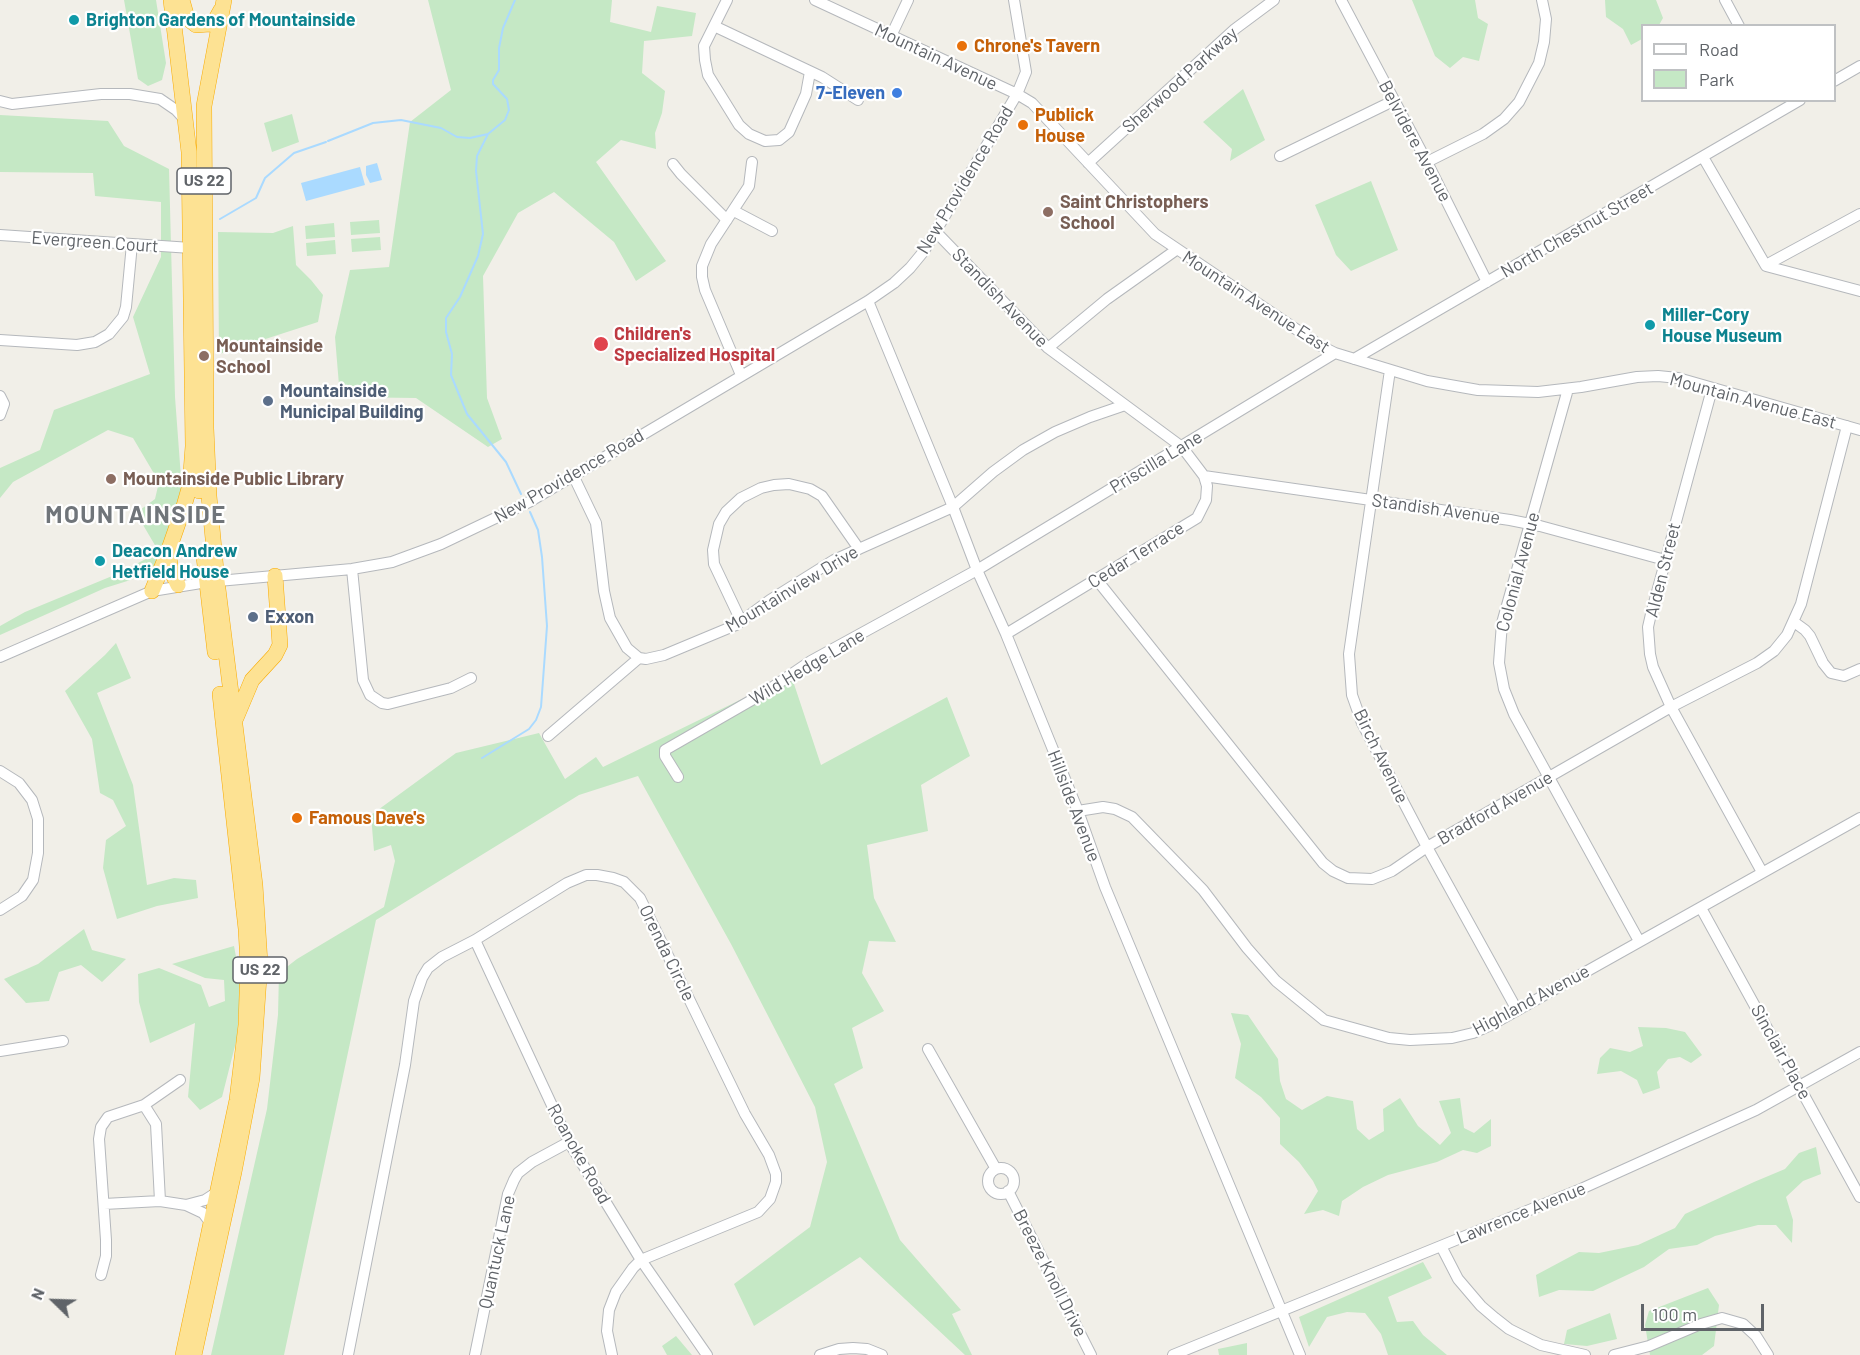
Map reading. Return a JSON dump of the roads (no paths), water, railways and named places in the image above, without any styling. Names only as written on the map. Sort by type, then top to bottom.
[{"type":"highway","name":"US 22","points":[[171,0],[190,163],[193,446],[232,708],[236,718],[257,901],[260,963],[252,1078],[194,1355]]},
{"type":"highway","points":[[182,0],[187,18],[196,25],[205,26],[214,22],[223,4]]},
{"type":"highway","name":"US 22","points":[[183,1355],[219,1191],[243,1059],[248,964],[212,581],[206,428],[204,106],[223,4]]},
{"type":"highway","points":[[152,591],[168,552],[190,485],[193,446]]},
{"type":"highway","points":[[168,552],[171,570],[178,585]]},
{"type":"highway","points":[[236,718],[252,680],[275,655],[280,645],[275,576]]},
{"type":"street","points":[[727,0],[704,46],[708,75],[739,125],[749,134],[765,141],[779,140],[789,132],[806,94],[810,72]]},
{"type":"street","name":"Mountain Avenue","points":[[815,0],[1032,103],[1149,229]]},
{"type":"street","points":[[891,36],[908,0]]},
{"type":"street","name":"New Providence Road","points":[[0,657],[152,591],[212,581],[352,569],[392,562],[441,544],[501,517],[868,302],[910,268],[936,232],[1017,94],[1026,72],[1014,0]]},
{"type":"street","name":"Sherwood Parkway","points":[[1088,163],[1235,29],[1274,0]]},
{"type":"street","name":"Belvidere Avenue","points":[[1341,0],[1427,162],[1487,282]]},
{"type":"street","points":[[1427,162],[1490,129],[1504,119],[1519,102],[1539,63],[1544,42],[1546,20],[1542,0]]},
{"type":"street","points":[[1725,0],[1738,24]]},
{"type":"street","points":[[714,26],[810,72],[858,100]]},
{"type":"street","points":[[1836,80],[1860,66]]},
{"type":"street","points":[[160,99],[174,92],[181,77]]},
{"type":"street","points":[[0,101],[12,104],[101,94],[130,94],[160,99],[176,110],[186,121]]},
{"type":"street","points":[[1280,156],[1394,101]]},
{"type":"street","name":"North Chestnut Street","points":[[1354,359],[1703,158],[1782,105]]},
{"type":"street","points":[[1703,158],[1766,265],[1860,291]]},
{"type":"street","points":[[741,375],[705,290],[702,277],[705,255],[748,186],[752,162]]},
{"type":"street","points":[[673,164],[681,174],[730,215],[772,231]]},
{"type":"street","points":[[1766,265],[1860,214]]},
{"type":"street","name":"Mountain Avenue East","points":[[1149,229],[1176,250],[1321,346],[1335,353],[1390,370],[1444,385],[1478,390],[1538,392],[1637,377],[1678,378],[1860,430]]},
{"type":"street","name":"Standish Avenue","points":[[936,232],[1048,348],[1182,447]]},
{"type":"street","name":"Evergreen Court","points":[[0,235],[191,248]]},
{"type":"street","points":[[0,340],[77,345],[95,342],[109,334],[123,317],[126,307],[132,244]]},
{"type":"street","points":[[1048,348],[1107,299],[1176,250]]},
{"type":"street","name":"Hillside Avenue","points":[[868,302],[1078,811],[1105,887],[1300,1355]]},
{"type":"street","name":"Priscilla Lane","points":[[977,570],[1335,353]]},
{"type":"street","name":"Birch Avenue","points":[[1390,370],[1348,654],[1349,681],[1362,723],[1517,1010]]},
{"type":"street","name":"Colonial Avenue","points":[[1568,389],[1502,622],[1499,663],[1509,702],[1639,941]]},
{"type":"street","name":"Alden Street","points":[[1712,389],[1665,560],[1650,621],[1649,641],[1653,667],[1671,707],[1762,872]]},
{"type":"street","points":[[0,396],[4,404],[0,415]]},
{"type":"street","name":"Mountainview Drive","points":[[548,736],[639,658],[646,659],[664,654],[714,635],[741,621],[834,560],[953,507],[993,472],[1023,450],[1055,432],[1125,405]]},
{"type":"street","name":"Bradford Avenue","points":[[1097,580],[1323,863],[1348,878],[1372,879],[1392,871],[1427,847],[1671,707],[1757,663],[1781,643],[1794,622],[1801,604],[1847,426]]},
{"type":"street","points":[[1182,447],[1204,476]]},
{"type":"street","points":[[573,475],[596,523],[604,591],[610,618],[627,648],[639,658]]},
{"type":"street","name":"Standish Avenue","points":[[1204,476],[1530,524],[1665,560]]},
{"type":"street","name":"Cedar Terrace","points":[[1006,634],[1197,518],[1208,493],[1204,476]]},
{"type":"street","points":[[741,621],[714,564],[713,550],[716,530],[722,518],[735,502],[747,494],[767,486],[782,484],[803,487],[816,492],[822,496],[859,549]]},
{"type":"street","points":[[352,569],[363,680],[374,699],[387,704],[451,688],[471,678]]},
{"type":"street","name":"Wild Hedge Lane","points":[[678,777],[665,756],[665,750],[764,693],[811,661],[977,570]]},
{"type":"street","points":[[1794,622],[1810,636],[1822,663],[1832,673],[1844,676],[1860,669]]},
{"type":"street","points":[[0,771],[19,783],[32,800],[38,819],[38,853],[33,880],[22,896],[0,910]]},
{"type":"street","name":"Highland Avenue","points":[[1078,811],[1091,807],[1103,807],[1115,809],[1132,817],[1203,890],[1247,948],[1276,981],[1324,1020],[1389,1038],[1431,1040],[1473,1033],[1860,818]]},
{"type":"street","name":"Orenda Circle","points":[[348,1355],[405,1065],[417,989],[422,978],[442,957],[475,940],[567,883],[586,875],[597,874],[624,882],[640,898],[745,1114],[774,1165],[776,1174],[774,1191],[759,1212],[640,1260],[626,1275],[612,1301],[607,1320],[612,1355]]},
{"type":"street","name":"Sinclair Place","points":[[1701,908],[1860,1197]]},
{"type":"street","name":"Roanoke Road","points":[[475,940],[569,1142],[640,1260],[707,1355]]},
{"type":"street","points":[[0,1051],[63,1041]]},
{"type":"street","name":"Breeze Knoll Drive","points":[[928,1049],[996,1169]]},
{"type":"street","name":"Lawrence Avenue","points":[[1173,1355],[1581,1189],[1756,1110],[1860,1052]]},
{"type":"street","points":[[101,1275],[106,1256],[106,1240],[99,1139],[101,1126],[108,1117],[144,1105],[180,1080]]},
{"type":"street","points":[[144,1105],[156,1124],[160,1202]]},
{"type":"street","name":"Quantuck Lane","points":[[475,1355],[508,1194],[514,1179],[532,1162],[569,1142]]},
{"type":"street","name":"Breeze Knoll Drive","points":[[1004,1168],[1012,1173],[1014,1181],[1008,1191],[997,1193],[991,1188],[990,1175],[996,1169],[1004,1168]]},
{"type":"street","points":[[186,1205],[205,1200],[219,1191]]},
{"type":"street","name":"Breeze Knoll Drive","points":[[1008,1191],[1091,1355]]},
{"type":"street","points":[[104,1204],[160,1202],[186,1205],[203,1213],[212,1225]]},
{"type":"street","points":[[1441,1246],[1458,1279],[1494,1318],[1509,1329],[1541,1345],[1585,1355]]},
{"type":"street","points":[[1614,1355],[1649,1346],[1701,1324],[1722,1318],[1743,1324],[1756,1336],[1768,1355]]},
{"type":"street","points":[[820,1355],[839,1349],[853,1348],[867,1349],[882,1355]]},
{"type":"water","points":[[377,163],[382,180],[370,183],[366,175],[366,166]]},
{"type":"water","points":[[360,167],[365,185],[306,201],[301,183]]},
{"type":"waterway","points":[[515,0],[503,28],[499,48],[499,70],[493,80],[493,84],[507,99],[509,110],[505,120],[488,134],[477,156],[476,171],[483,234],[478,256],[460,297],[446,318],[446,332],[452,354],[451,375],[467,414],[506,462],[521,494]]},
{"type":"waterway","points":[[328,141],[373,123],[401,120],[441,128],[457,137],[470,138],[488,134]]},
{"type":"waterway","points":[[220,219],[256,198],[265,178],[294,153],[326,142]]},
{"type":"waterway","points":[[482,758],[529,729],[536,720],[541,707],[547,626],[538,530],[530,512]]},
{"type":"place","name":"Brighton Gardens of Mountainside","points":[[74,20]]},
{"type":"place","name":"Chrone's Tavern","points":[[962,46]]},
{"type":"place","name":"7-Eleven","points":[[897,93]]},
{"type":"place","name":"Publick House","points":[[1023,125]]},
{"type":"place","name":"Saint Christophers School","points":[[1048,212]]},
{"type":"place","name":"Miller-Cory House Museum","points":[[1650,325]]},
{"type":"place","name":"Children's Specialized Hospital","points":[[601,344]]},
{"type":"place","name":"Mountainside School","points":[[204,356]]},
{"type":"place","name":"Mountainside Municipal Building","points":[[268,401]]},
{"type":"place","name":"Mountainside Public Library","points":[[111,479]]},
{"type":"place","name":"Deacon Andrew Hetfield House","points":[[100,561]]},
{"type":"place","name":"Exxon","points":[[253,617]]},
{"type":"place","name":"Famous Dave's","points":[[297,818]]},
{"type":"district","name":"MOUNTAINSIDE","points":[[136,515]]}]
